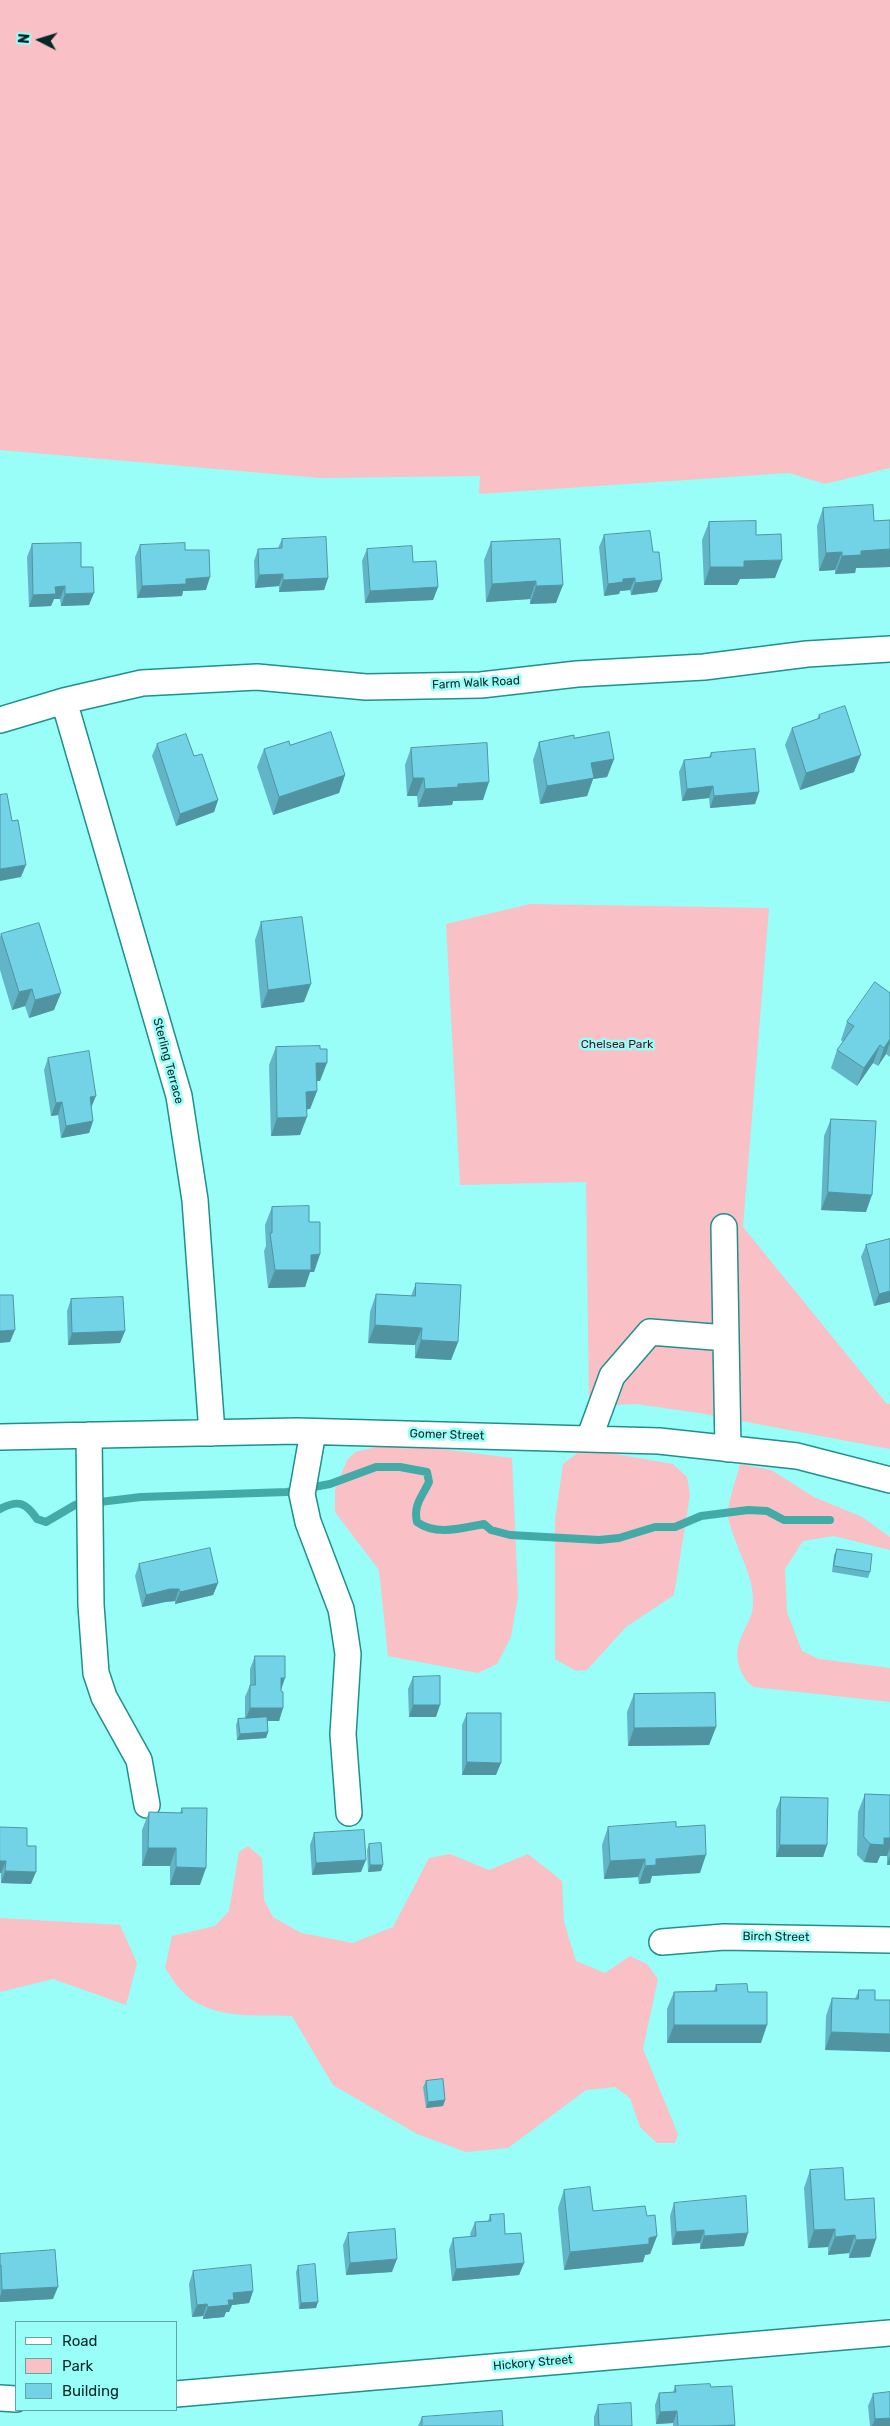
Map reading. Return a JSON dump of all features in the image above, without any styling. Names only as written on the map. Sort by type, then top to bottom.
[{"type":"street","name":"Farm Walk Road","points":[[0,720],[64,701],[142,683],[257,677],[366,687],[481,685],[576,674],[704,667],[807,654],[890,649]]},
{"type":"street","name":"Sterling Terrace","points":[[64,701],[179,1096],[195,1200],[212,1433]]},
{"type":"street","points":[[724,1227],[728,1449]]},
{"type":"street","points":[[589,1439],[612,1376],[650,1332],[726,1338]]},
{"type":"street","name":"Gomer Street","points":[[0,1437],[313,1432],[659,1441],[797,1456],[890,1480]]},
{"type":"street","points":[[313,1432],[302,1494],[308,1522],[340,1609],[348,1654],[343,1734],[349,1813]]},
{"type":"street","points":[[89,1435],[91,1605],[96,1673],[104,1698],[139,1760],[147,1806]]},
{"type":"street","name":"Birch Street","points":[[662,1942],[724,1936],[890,1940]]},
{"type":"street","name":"Hickory Street","points":[[178,2394],[890,2333]]},
{"type":"street","points":[[0,2398],[15,2399]]},
{"type":"green space","points":[[0,0],[890,0],[890,468],[825,484],[789,473],[479,494],[480,476],[320,478],[0,450]]},
{"type":"green space","name":"Chelsea Park","points":[[530,904],[769,908],[743,1227],[887,1404],[890,1404],[890,1449],[699,1413],[636,1404],[589,1406],[586,1182],[460,1185],[446,924]]},
{"type":"green space","points":[[394,1443],[512,1458],[518,1596],[511,1637],[497,1664],[478,1673],[388,1656],[379,1570],[335,1512],[335,1490],[347,1460],[355,1452]]},
{"type":"green space","points":[[592,1450],[673,1464],[687,1477],[690,1495],[674,1595],[626,1627],[587,1670],[576,1671],[555,1659],[555,1520],[563,1464],[580,1451]]},
{"type":"green space","points":[[740,1464],[771,1470],[814,1497],[862,1517],[890,1537],[890,1550],[834,1536],[803,1541],[785,1569],[787,1612],[802,1651],[819,1659],[890,1668],[890,1702],[754,1687],[745,1679],[737,1656],[740,1639],[753,1609],[753,1593],[728,1516]]},
{"type":"green space","points":[[248,1846],[262,1858],[264,1900],[273,1917],[301,1933],[353,1943],[393,1927],[429,1858],[450,1854],[489,1870],[528,1854],[562,1881],[564,1922],[576,1961],[605,1973],[630,1956],[647,1964],[658,1979],[643,2049],[678,2134],[675,2143],[657,2143],[640,2127],[630,2098],[615,2087],[586,2090],[508,2148],[466,2152],[417,2134],[333,2085],[292,2016],[233,2014],[204,2007],[192,2000],[179,1988],[165,1968],[172,1936],[215,1926],[229,1911],[239,1852]]},
{"type":"green space","points":[[0,1918],[120,1925],[137,1963],[126,2005],[53,1979],[0,1992]]},
{"type":"building","points":[[873,505],[874,521],[890,520],[890,549],[861,551],[861,555],[842,556],[842,552],[826,553],[823,508]]},
{"type":"building","points":[[756,521],[756,535],[781,534],[782,560],[744,561],[744,567],[710,567],[709,522]]},
{"type":"building","points":[[650,531],[653,552],[659,552],[662,580],[635,583],[635,578],[623,579],[623,582],[608,584],[604,535]]},
{"type":"building","points":[[326,537],[328,578],[283,580],[283,574],[259,575],[258,549],[282,548],[282,539]]},
{"type":"building","points":[[560,539],[563,585],[536,586],[536,581],[492,584],[491,542]]},
{"type":"building","points":[[81,543],[81,567],[93,567],[94,593],[65,594],[65,586],[55,587],[56,594],[33,595],[32,544]]},
{"type":"building","points":[[185,543],[185,550],[209,550],[210,577],[186,579],[186,584],[142,586],[140,545]]},
{"type":"building","points":[[412,546],[413,562],[436,561],[438,587],[370,591],[367,549]]},
{"type":"building","points":[[845,706],[861,755],[806,773],[792,728],[820,718],[819,715]]},
{"type":"building","points":[[331,732],[345,775],[279,797],[264,749],[289,741],[290,745]]},
{"type":"building","points":[[609,732],[614,759],[591,763],[594,778],[547,786],[539,742],[574,735],[574,738]]},
{"type":"building","points":[[186,734],[194,756],[202,754],[218,800],[180,814],[157,744]]},
{"type":"building","points":[[487,743],[489,782],[458,784],[458,787],[425,789],[424,778],[413,778],[411,748]]},
{"type":"building","points":[[755,749],[759,792],[714,796],[713,786],[687,789],[684,760],[711,757],[711,753]]},
{"type":"building","points":[[7,794],[12,821],[18,820],[26,865],[0,869],[0,795]]},
{"type":"building","points":[[302,917],[311,984],[268,990],[261,922]]},
{"type":"building","points":[[39,923],[61,993],[35,1000],[32,989],[19,992],[1,934]]},
{"type":"building","points":[[875,982],[890,993],[890,1039],[884,1048],[880,1045],[864,1068],[837,1050],[854,1026],[847,1022]]},
{"type":"building","points":[[320,1046],[320,1049],[327,1049],[327,1063],[316,1063],[317,1091],[306,1092],[307,1117],[277,1118],[276,1047]]},
{"type":"building","points":[[89,1051],[96,1096],[90,1097],[93,1121],[66,1126],[62,1102],[56,1103],[48,1058]]},
{"type":"building","points":[[831,1119],[876,1121],[872,1195],[828,1192]]},
{"type":"building","points":[[309,1206],[309,1222],[320,1222],[320,1254],[311,1255],[311,1270],[275,1270],[270,1233],[272,1233],[272,1207]]},
{"type":"building","points":[[890,1239],[890,1291],[879,1294],[866,1245]]},
{"type":"building","points":[[416,1283],[461,1285],[458,1342],[421,1340],[422,1328],[375,1325],[376,1294],[415,1296]]},
{"type":"building","points":[[0,1295],[13,1295],[15,1330],[0,1331]]},
{"type":"building","points":[[123,1297],[125,1331],[72,1333],[71,1299]]},
{"type":"building","points":[[210,1548],[218,1583],[180,1592],[179,1589],[170,1589],[146,1595],[139,1564]]},
{"type":"building","points":[[837,1549],[872,1554],[870,1572],[834,1566]]},
{"type":"building","points":[[255,1656],[285,1656],[285,1678],[281,1678],[283,1708],[250,1708],[250,1685],[255,1685]]},
{"type":"building","points":[[440,1676],[440,1705],[413,1705],[413,1677]]},
{"type":"building","points":[[715,1693],[716,1727],[634,1728],[634,1694]]},
{"type":"building","points":[[467,1713],[501,1713],[501,1763],[467,1762]]},
{"type":"building","points":[[267,1717],[268,1732],[240,1734],[238,1719]]},
{"type":"building","points":[[865,1794],[890,1795],[890,1838],[884,1838],[884,1845],[870,1844],[864,1837]]},
{"type":"building","points":[[781,1797],[828,1798],[827,1845],[780,1845]]},
{"type":"building","points":[[182,1808],[207,1808],[206,1868],[176,1867],[176,1848],[148,1848],[149,1812],[182,1813]]},
{"type":"building","points":[[676,1822],[676,1827],[705,1825],[706,1855],[656,1859],[656,1865],[645,1866],[645,1859],[610,1861],[608,1827]]},
{"type":"building","points":[[0,1827],[27,1828],[27,1846],[36,1846],[36,1872],[5,1871],[6,1861],[0,1861]]},
{"type":"building","points":[[364,1830],[366,1860],[316,1863],[314,1833]]},
{"type":"building","points":[[381,1843],[383,1865],[370,1865],[369,1844]]},
{"type":"building","points":[[747,1984],[748,1992],[767,1992],[767,2025],[674,2025],[674,1992],[717,1991],[716,1985]]},
{"type":"building","points":[[859,1990],[875,1990],[875,2000],[890,2000],[890,2034],[831,2032],[832,1998],[858,1999]]},
{"type":"building","points":[[443,2079],[445,2100],[428,2102],[426,2081]]},
{"type":"building","points":[[843,2168],[845,2200],[874,2198],[876,2239],[856,2240],[855,2235],[835,2237],[835,2229],[814,2230],[810,2170]]},
{"type":"building","points":[[590,2187],[593,2211],[645,2206],[647,2216],[655,2215],[657,2236],[649,2238],[649,2244],[570,2252],[564,2190]]},
{"type":"building","points":[[746,2196],[748,2233],[704,2236],[704,2230],[676,2232],[674,2203]]},
{"type":"building","points":[[504,2214],[505,2234],[521,2233],[524,2263],[456,2269],[453,2238],[476,2236],[475,2222],[491,2221],[490,2215]]},
{"type":"building","points":[[395,2229],[397,2259],[350,2263],[348,2233]]},
{"type":"building","points":[[55,2250],[58,2287],[2,2290],[0,2254]]},
{"type":"building","points":[[315,2264],[318,2302],[301,2303],[298,2266]]},
{"type":"building","points":[[251,2265],[253,2291],[233,2293],[234,2300],[228,2300],[229,2305],[208,2307],[207,2304],[197,2305],[193,2271]]},
{"type":"building","points":[[710,2384],[711,2387],[732,2386],[735,2425],[678,2426],[677,2411],[660,2412],[659,2393],[676,2392],[675,2386]]},
{"type":"building","points":[[890,2392],[890,2418],[875,2419],[873,2394]]},
{"type":"building","points":[[631,2403],[632,2426],[599,2426],[598,2405]]},
{"type":"building","points":[[502,2411],[503,2426],[422,2426],[422,2417]]},
{"type":"waterway","points":[[0,1509],[12,1504],[22,1504],[37,1519],[46,1522],[75,1505],[141,1497],[287,1492],[330,1484],[376,1467],[400,1467],[427,1472],[429,1482],[417,1506],[416,1516],[417,1522],[432,1529],[449,1530],[484,1524],[491,1530],[510,1535],[599,1540],[619,1538],[655,1527],[675,1527],[701,1516],[748,1510],[767,1511],[784,1520],[830,1520]]}]
